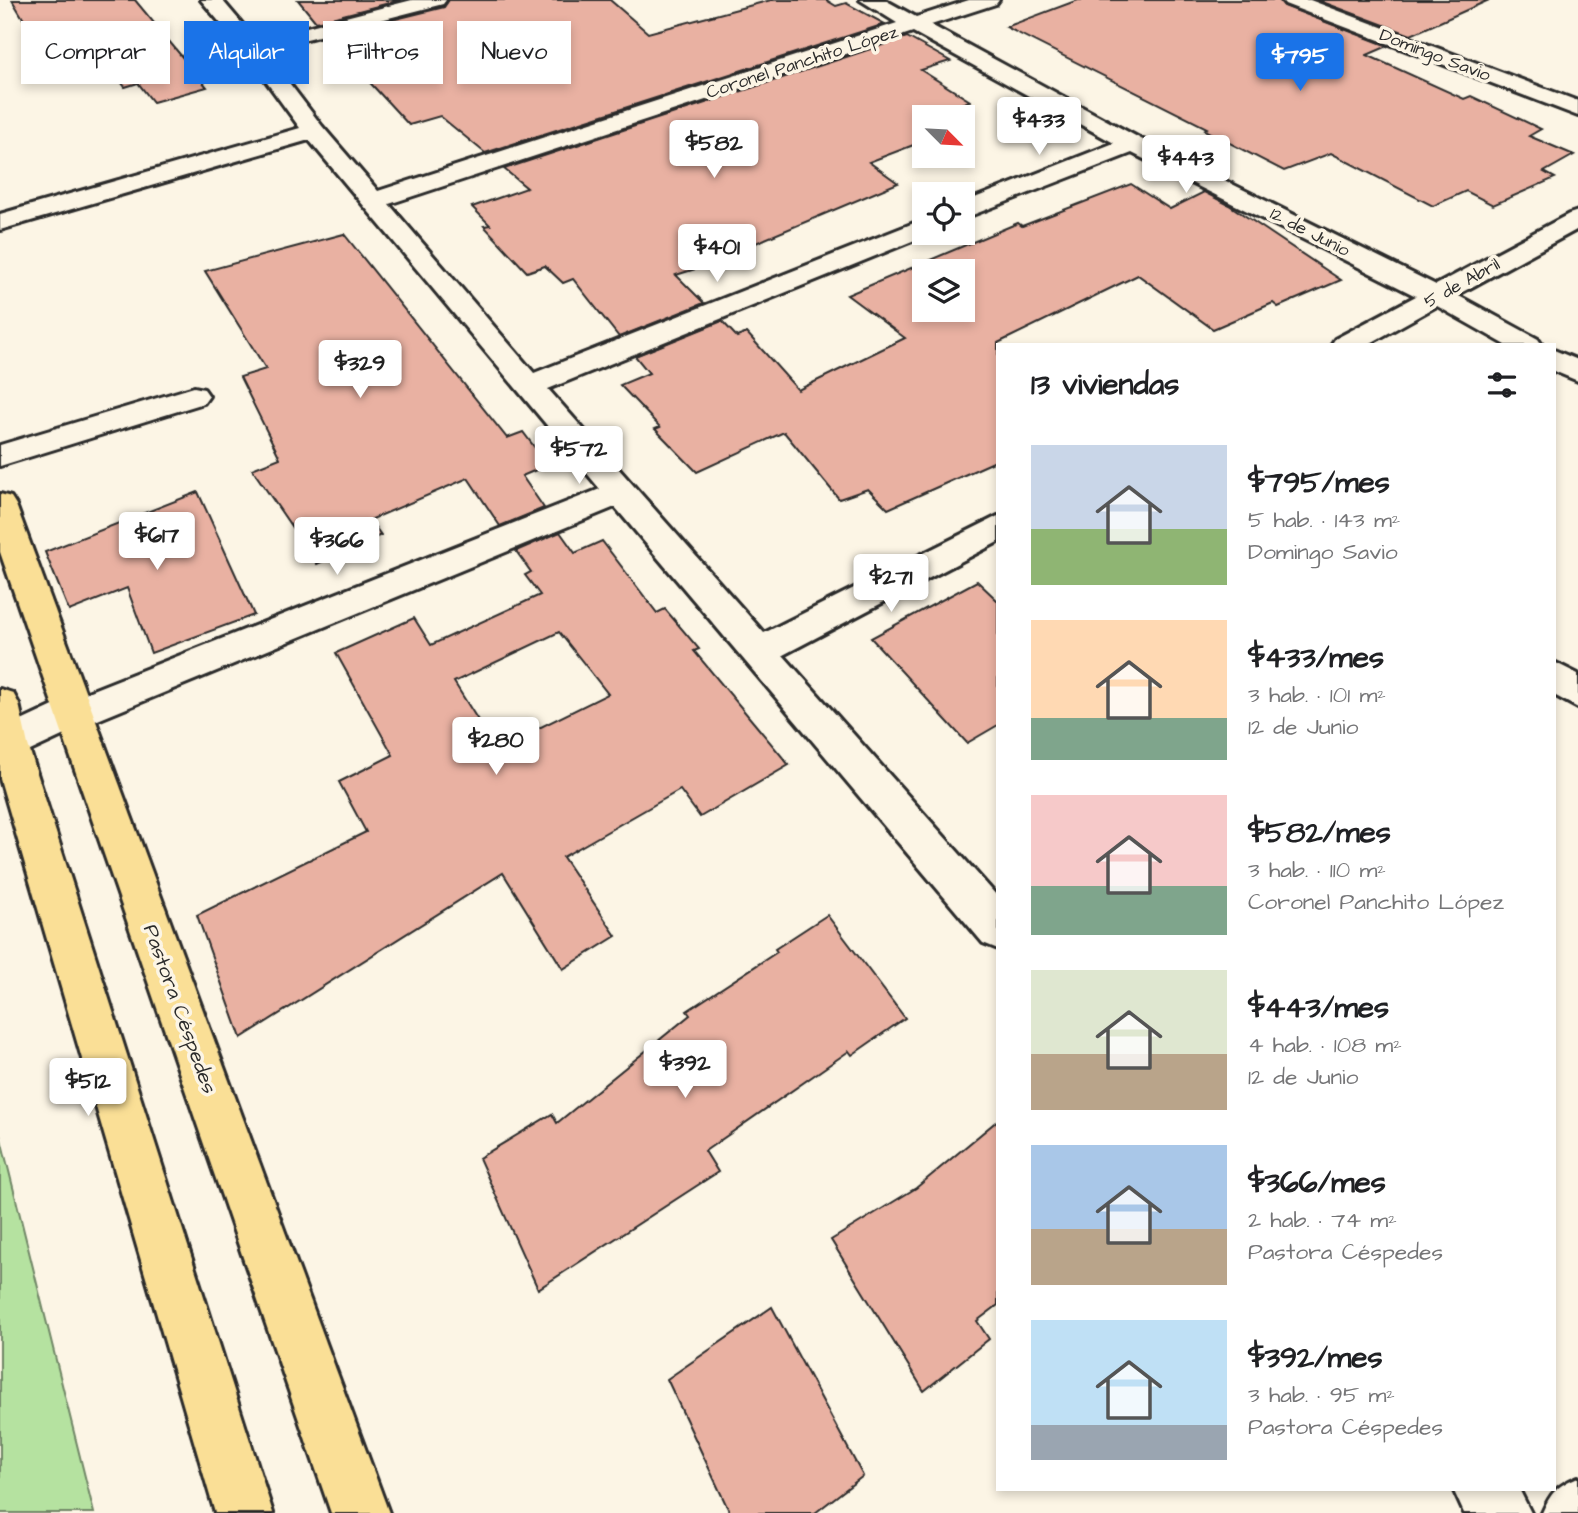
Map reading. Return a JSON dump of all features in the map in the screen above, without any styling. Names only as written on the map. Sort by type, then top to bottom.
[{"type":"main road","name":"Pastora Céspedes","points":[[0,505],[360,1513]]},
{"type":"main road","points":[[3,733],[244,1513]]},
{"type":"street","points":[[211,0],[229,21]]},
{"type":"street","points":[[309,32],[436,0]]},
{"type":"street","name":"12 de Junio","points":[[870,0],[1133,144],[1438,296],[1524,343]]},
{"type":"street","name":"Coronel Panchito López","points":[[375,200],[989,0]]},
{"type":"street","name":"Domingo Savio","points":[[1293,0],[1578,109]]},
{"type":"street","points":[[279,84],[314,131],[620,493],[996,927]]},
{"type":"street","points":[[0,222],[314,131]]},
{"type":"street","points":[[975,207],[1133,144]]},
{"type":"street","name":"5 de Abril","points":[[1349,343],[1578,219]]},
{"type":"street","points":[[529,386],[912,233]]},
{"type":"street","points":[[1556,360],[1578,372]]},
{"type":"street","points":[[0,456],[194,396]]},
{"type":"street","points":[[3,733],[75,713],[620,493]]},
{"type":"street","points":[[758,652],[996,528]]},
{"type":"street","points":[[1556,677],[1578,693]]},
{"type":"street","points":[[1483,1491],[1502,1513]]},
{"type":"street","points":[[1571,1513],[1578,1506]]},
{"type":"green space","points":[[0,1135],[94,1513],[0,1513]]},
{"type":"building","points":[[12,0],[135,0],[152,21],[25,21]]},
{"type":"building","points":[[298,0],[401,0],[316,22]]},
{"type":"building","points":[[449,0],[610,0],[648,33],[771,0],[826,0],[836,6],[846,3],[885,24],[485,153],[440,116],[409,125],[371,84],[443,84],[443,21],[388,21],[444,7]]},
{"type":"building","points":[[1078,0],[1279,0],[1284,6],[1388,46],[1367,55],[1464,99],[1471,96],[1541,129],[1529,136],[1574,155],[1544,172],[1555,178],[1493,205],[1466,191],[1433,206],[1331,153],[1284,171],[1204,130],[1207,128],[1006,27]]},
{"type":"building","points":[[1317,0],[1489,0],[1411,35]]},
{"type":"building","points":[[907,37],[950,61],[921,70],[970,101],[958,105],[912,105],[912,146],[869,162],[898,183],[739,250],[743,254],[676,275],[704,303],[619,337],[573,279],[563,283],[545,266],[527,272],[484,226],[490,225],[472,207],[527,188],[504,169]]},
{"type":"building","points":[[170,42],[184,59],[184,84],[205,84],[207,87],[153,102],[139,84],[170,84]]},
{"type":"building","points":[[1131,184],[1170,209],[1204,192],[1229,205],[1341,280],[1278,307],[1273,303],[1213,329],[1138,275],[996,343],[996,461],[888,509],[868,489],[839,499],[784,432],[697,472],[655,429],[660,427],[620,385],[649,373],[635,356],[722,321],[737,337],[747,333],[798,390],[905,338],[847,295],[912,268],[912,322],[975,322],[975,259],[932,259],[966,245],[975,245],[975,241],[1018,223],[1022,226]]},
{"type":"building","points":[[344,234],[507,438],[523,432],[548,465],[522,476],[544,508],[500,526],[468,478],[370,520],[381,535],[317,564],[252,469],[280,458],[240,377],[266,369],[205,271]]},
{"type":"building","points":[[198,492],[254,615],[151,653],[127,588],[69,611],[45,552]]},
{"type":"building","points":[[560,532],[575,553],[602,541],[657,613],[665,609],[699,649],[694,651],[789,765],[700,817],[680,790],[563,857],[616,936],[563,969],[503,873],[241,1038],[197,915],[366,832],[339,782],[393,755],[336,653],[414,618],[431,645],[540,595],[525,575],[531,572],[516,551]],"holes":[[[559,632],[608,694],[496,749],[454,682]]]},
{"type":"building","points":[[977,581],[996,599],[996,726],[967,743],[871,638]]},
{"type":"building","points":[[827,915],[905,1018],[852,1055],[849,1051],[705,1151],[718,1172],[538,1289],[479,1158],[552,1114],[557,1123],[690,1015],[687,1011],[777,952],[775,949]]},
{"type":"building","points":[[996,1122],[996,1307],[977,1321],[989,1339],[924,1391],[831,1240],[916,1188]]},
{"type":"building","points":[[772,1307],[863,1476],[815,1513],[730,1513],[667,1379]]}]
